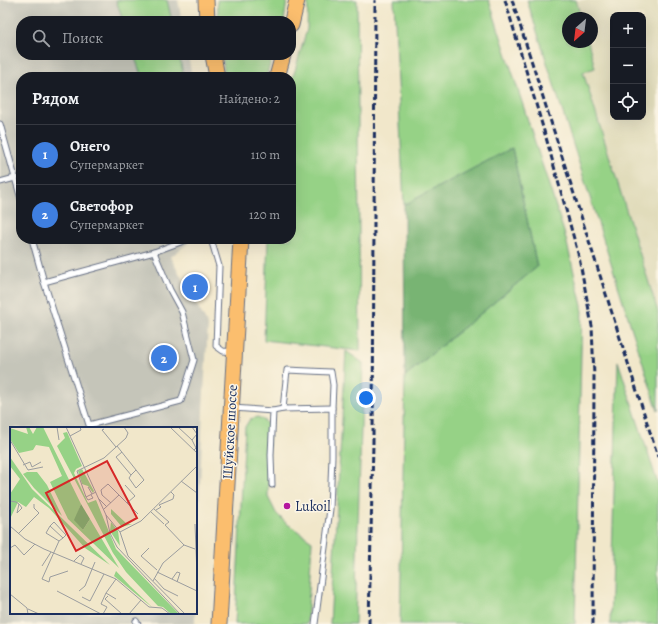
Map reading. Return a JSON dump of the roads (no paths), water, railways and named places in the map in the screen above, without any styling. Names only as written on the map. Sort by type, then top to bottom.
[{"type":"main road","points":[[206,0],[208,16]]},
{"type":"main road","points":[[293,16],[297,0]]},
{"type":"main road","points":[[214,60],[216,72]]},
{"type":"main road","points":[[278,72],[282,60]]},
{"type":"main road","name":"Шуйское шоссе","points":[[219,624],[242,244]]},
{"type":"lane","points":[[0,124],[16,182]]},
{"type":"lane","points":[[0,182],[15,178]]},
{"type":"lane","points":[[33,244],[89,426],[181,401],[194,360],[182,312],[170,290],[154,252]]},
{"type":"lane","points":[[44,282],[154,252],[176,244]]},
{"type":"lane","points":[[212,244],[219,266],[216,346],[223,351],[235,352]]},
{"type":"lane","points":[[283,408],[287,370],[331,372],[333,385],[330,509],[314,624]]},
{"type":"lane","points":[[232,408],[273,411],[283,408],[332,408]]},
{"type":"lane","points":[[272,485],[271,455],[273,411]]},
{"type":"railway","points":[[369,624],[373,443],[375,0]]},
{"type":"railway","points":[[505,0],[547,141],[579,257],[592,326],[594,377],[593,624]]},
{"type":"railway","points":[[512,0],[658,457]]},
{"type":"place","name":"Онего","points":[[195,287]]},
{"type":"place","name":"Светофор","points":[[164,358]]},
{"type":"place","name":"Lukoil","points":[[287,506]]}]
